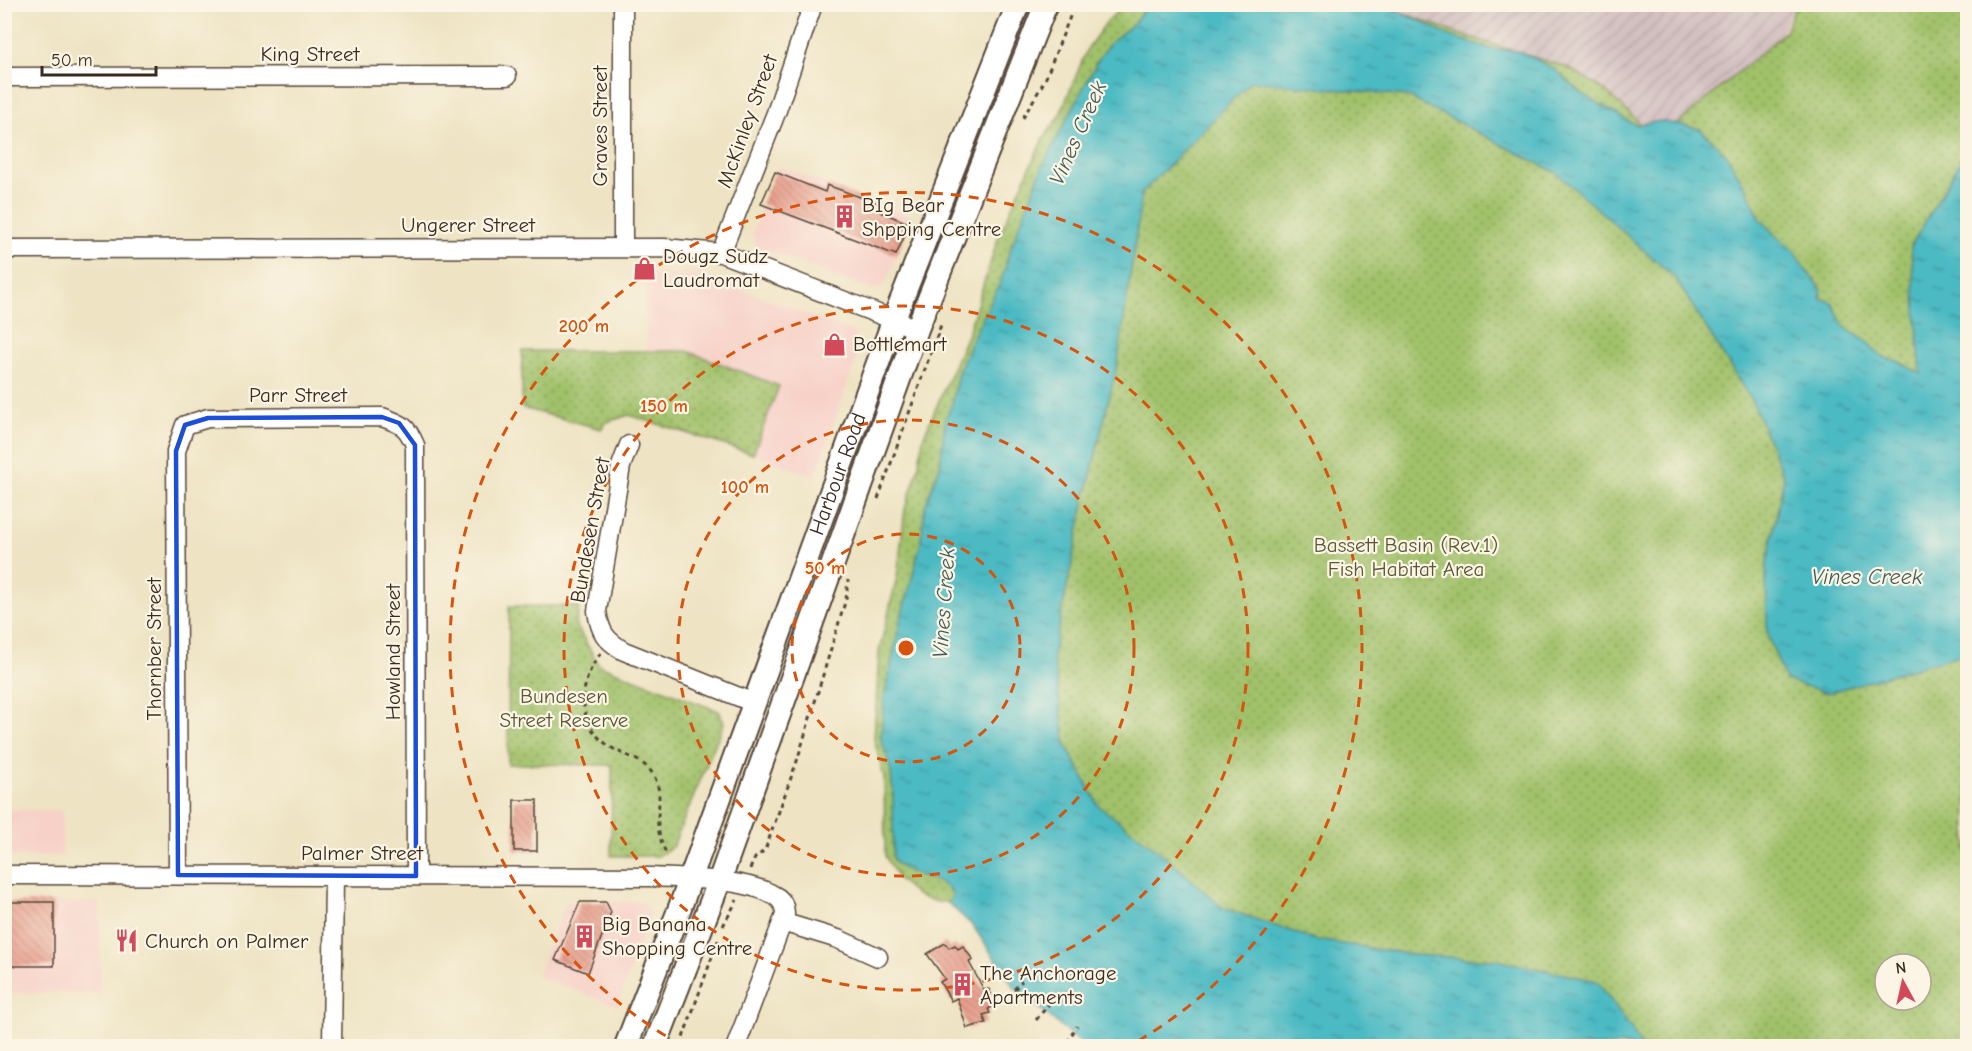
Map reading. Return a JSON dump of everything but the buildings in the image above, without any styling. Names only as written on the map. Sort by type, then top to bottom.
[{"type":"main road","name":"Harbour Road","points":[[626,1047],[894,319],[1018,4]]},
{"type":"main road","name":"Harbour Road","points":[[655,1047],[719,882],[917,329],[1046,4]]},
{"type":"street","name":"Graves Street","points":[[623,4],[623,248]]},
{"type":"street","name":"McKinley Street","points":[[721,253],[776,113],[813,4]]},
{"type":"street","name":"King Street","points":[[4,77],[507,76]]},
{"type":"street","name":"Ungerer Street","points":[[4,249],[664,248],[721,253],[917,329]]},
{"type":"street","name":"Parr Street","points":[[185,425],[208,418],[382,417],[399,423],[409,430]]},
{"type":"street","name":"Thornber Street","points":[[178,875],[176,451],[185,425]]},
{"type":"street","name":"Howland Street","points":[[409,430],[415,445],[416,464],[416,876]]},
{"type":"street","name":"Bundesen Street","points":[[611,644],[600,626],[597,611],[621,466],[629,445]]},
{"type":"street","points":[[611,644],[754,702]]},
{"type":"street","name":"Palmer Street","points":[[4,875],[689,879],[744,884],[775,895],[785,907],[782,922]]},
{"type":"street","points":[[332,1047],[334,876]]},
{"type":"street","points":[[736,1047],[782,922],[838,939],[878,957]]},
{"type":"path","points":[[1022,119],[1045,80],[1075,4]]},
{"type":"path","points":[[876,505],[943,319]]},
{"type":"path","points":[[750,869],[755,858],[765,850],[797,761],[846,599],[848,579]]},
{"type":"path","points":[[611,644],[602,652],[588,672],[583,694],[585,715],[600,739],[610,747],[642,762],[655,777],[660,797],[658,825],[666,853]]},
{"type":"path","points":[[681,1047],[722,930],[739,897]]},
{"type":"path","points":[[1008,996],[1022,981]]},
{"type":"path","points":[[1036,1020],[1049,1004]]},
{"type":"path","points":[[1067,1042],[1077,1026]]},
{"type":"highlighted area","points":[[382,417],[399,423],[415,445],[416,876],[178,875],[176,451],[185,425],[208,418]]},
{"type":"shaded area","points":[[1374,5],[1794,5],[1779,41],[1684,126],[1635,125],[1515,51],[1490,49]]},
{"type":"shaded area","points":[[778,166],[913,217],[884,285],[871,290],[757,246],[752,234]]},
{"type":"shaded area","points":[[646,274],[702,274],[855,333],[861,345],[815,477],[753,454],[779,386],[687,351],[646,351]]},
{"type":"shaded area","points":[[5,810],[62,810],[62,856],[5,856]]},
{"type":"shaded area","points":[[5,902],[100,902],[100,993],[5,993]]},
{"type":"shaded area","points":[[566,902],[642,902],[650,913],[617,1006],[537,976]]},
{"type":"green space","name":"Bassett Basin (Rev.1) Fish Habitat Area","points":[[1125,5],[1383,5],[1453,32],[1569,68],[1603,89],[1659,140],[1785,32],[1796,5],[1967,5],[1967,1046],[1241,1046],[991,902],[937,902],[918,896],[899,880],[885,856],[884,777],[874,739],[879,652],[897,577],[905,509],[918,469],[923,438],[968,333],[999,235],[1043,139],[1059,117],[1087,49],[1108,20]]},
{"type":"green space","points":[[522,351],[687,351],[779,386],[753,454],[629,415],[607,422],[601,429],[522,408]]},
{"type":"green space","name":"Bundesen Street Reserve","points":[[509,606],[579,606],[576,625],[599,665],[719,711],[724,723],[673,846],[658,856],[611,856],[612,765],[508,764]]},
{"type":"water","name":"Vines Creek","points":[[1147,5],[1381,5],[1421,21],[1447,35],[1492,49],[1517,51],[1534,58],[1554,69],[1583,94],[1635,125],[1660,121],[1700,129],[1726,154],[1760,218],[1794,251],[1822,290],[1820,298],[1832,302],[1848,330],[1866,341],[1882,357],[1898,361],[1921,374],[1911,246],[1967,150],[1967,653],[1827,693],[1785,680],[1767,632],[1766,568],[1784,477],[1753,403],[1675,278],[1557,173],[1407,96],[1251,81],[1142,193],[1118,361],[1083,508],[1053,656],[1066,745],[1099,806],[1164,855],[1223,908],[1317,940],[1415,955],[1496,960],[1597,981],[1631,1028],[1641,1046],[1094,1046],[1081,1043],[1014,987],[973,926],[948,903],[953,895],[948,888],[933,879],[899,866],[893,859],[893,790],[890,767],[881,739],[884,697],[902,613],[921,541],[925,506],[940,466],[945,420],[952,404],[958,373],[1001,281],[1011,247],[1044,163],[1098,60],[1110,43],[1134,23]]},
{"type":"place","name":"BIg Bear Shpping Centre","points":[[844,217]]},
{"type":"place","name":"Dougz Sudz Laudromat","points":[[645,268]]},
{"type":"place","name":"Bottlemart","points":[[835,344]]},
{"type":"place","name":"Big Banana Shopping Centre","points":[[584,936]]},
{"type":"place","name":"Church on Palmer","points":[[127,941]]},
{"type":"place","name":"The Anchorage Apartments","points":[[962,985]]}]
